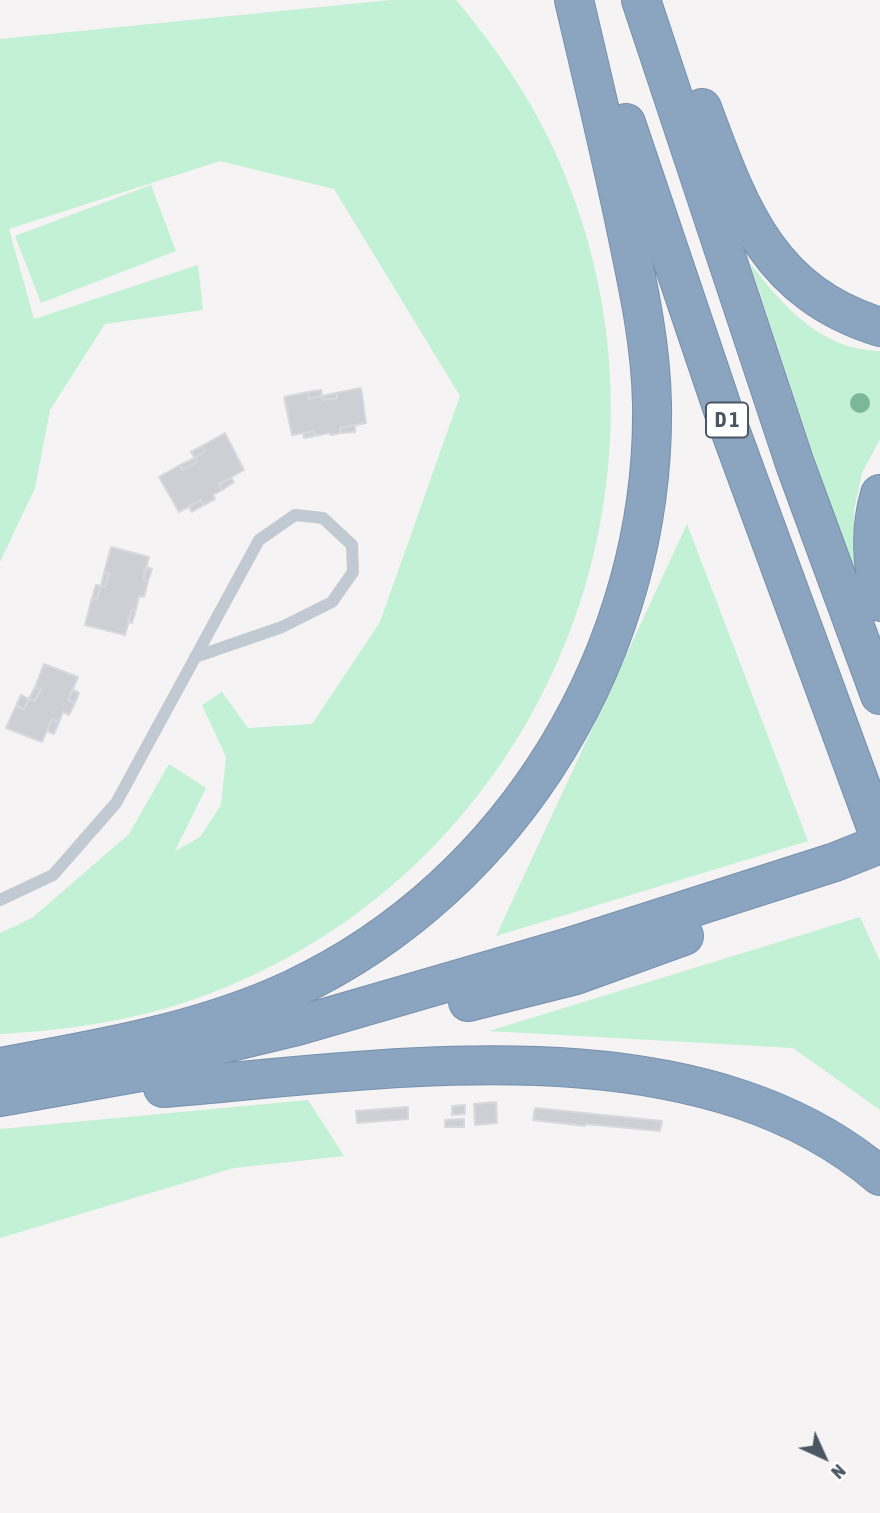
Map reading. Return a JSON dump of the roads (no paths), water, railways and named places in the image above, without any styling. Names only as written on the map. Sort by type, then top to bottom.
[{"type":"highway","points":[[0,1067],[133,1041],[199,1024],[253,1005],[328,971],[423,906],[474,860],[510,818],[563,741],[610,638],[632,573],[644,512],[652,406],[643,306],[574,0]]},
{"type":"highway","name":"D 1","points":[[580,0],[603,57],[726,419],[880,838]]},
{"type":"highway","name":"D 1","points":[[642,0],[795,464],[880,695]]},
{"type":"highway","points":[[664,0],[718,151],[758,237],[783,269],[813,296],[835,310],[880,327]]},
{"type":"highway","points":[[880,494],[873,530],[873,556],[880,602]]},
{"type":"highway","points":[[0,1099],[304,1044],[576,975],[838,871],[880,844]]},
{"type":"highway","points":[[0,1079],[49,1076],[184,1054],[297,1026],[838,871],[880,864]]},
{"type":"highway","points":[[0,1099],[436,1066],[495,1065],[610,1072],[674,1082],[727,1096],[775,1113],[820,1135],[880,1176]]},
{"type":"lane","points":[[0,900],[53,875],[116,803],[195,657],[259,540],[295,515],[323,518],[352,545],[353,572],[332,602],[282,627],[195,657]]}]
